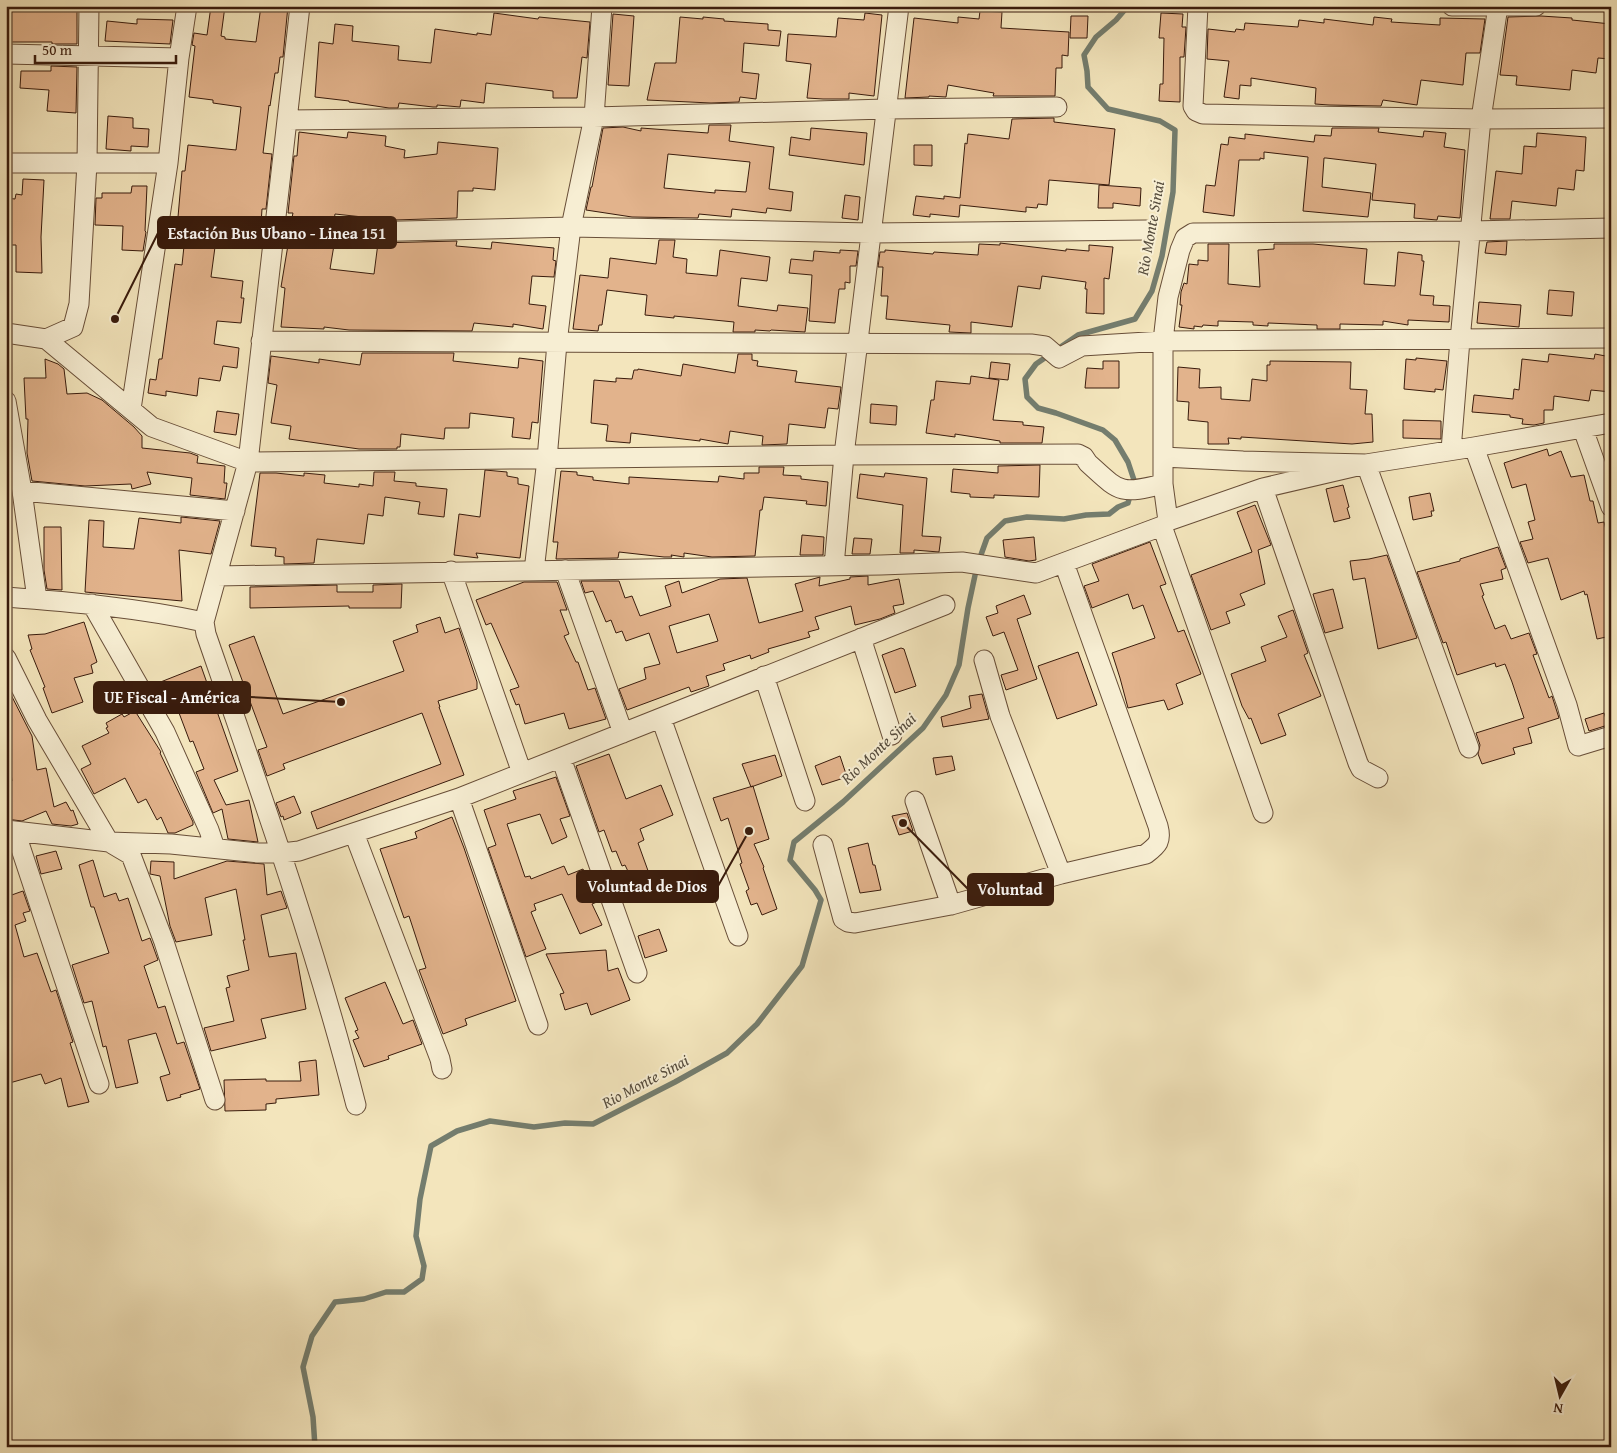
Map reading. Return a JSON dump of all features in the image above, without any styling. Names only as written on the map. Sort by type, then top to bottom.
[{"type":"street","points":[[46,339],[72,327],[79,304],[87,163],[89,6]]},
{"type":"street","points":[[131,409],[168,163],[179,58],[187,6]]},
{"type":"street","points":[[300,6],[248,462],[204,622],[209,643],[282,854],[345,1060],[356,1105]]},
{"type":"street","points":[[534,570],[571,227],[594,118],[602,6]]},
{"type":"street","points":[[834,566],[844,455],[899,6]]},
{"type":"street","points":[[1198,6],[1193,106],[1196,111],[1203,114],[1482,119],[1611,118]]},
{"type":"street","points":[[1452,6],[1536,6]]},
{"type":"street","points":[[1452,450],[1460,340],[1482,119],[1498,7]]},
{"type":"street","points":[[6,54],[179,58]]},
{"type":"street","points":[[287,120],[594,118],[1058,107]]},
{"type":"street","points":[[6,163],[168,163]]},
{"type":"street","points":[[274,234],[571,227],[871,233],[1146,230]]},
{"type":"street","points":[[1263,813],[1165,524],[1163,484],[1163,341],[1168,297],[1185,238],[1193,233],[1611,228]]},
{"type":"street","points":[[6,333],[46,339],[152,427],[248,462],[1078,454],[1128,490],[1163,484]]},
{"type":"street","points":[[262,341],[1031,344],[1044,346],[1059,358],[1082,346],[1163,341],[1611,338]]},
{"type":"street","points":[[6,401],[22,491],[37,599]]},
{"type":"street","points":[[217,576],[834,566],[962,562],[1036,573],[1263,488],[1366,464],[1611,423]]},
{"type":"street","points":[[1583,429],[1611,507]]},
{"type":"street","points":[[1474,447],[1567,705],[1578,746],[1611,736]]},
{"type":"street","points":[[1163,457],[1366,464]]},
{"type":"street","points":[[1366,464],[1468,748]]},
{"type":"street","points":[[1263,488],[1358,763],[1362,768],[1378,778]]},
{"type":"street","points":[[22,491],[235,511]]},
{"type":"street","points":[[823,845],[843,919],[854,923],[951,905],[1061,874],[1146,854],[1158,845],[1160,837],[1064,563]]},
{"type":"street","points":[[566,570],[623,733]]},
{"type":"street","points":[[451,571],[522,773]]},
{"type":"street","points":[[6,597],[92,604],[204,622]]},
{"type":"street","points":[[92,604],[165,732],[209,830],[215,848]]},
{"type":"street","points":[[99,1084],[11,831],[108,842],[171,844],[282,854],[299,851],[459,798],[945,604]]},
{"type":"street","points":[[860,638],[892,735]]},
{"type":"street","points":[[6,658],[37,720],[108,842],[131,855],[164,942],[215,1100]]},
{"type":"street","points":[[984,660],[1000,716],[1061,874]]},
{"type":"street","points":[[764,676],[805,801]]},
{"type":"street","points":[[661,718],[738,936]]},
{"type":"street","points":[[561,758],[637,973]]},
{"type":"street","points":[[459,798],[538,1025]]},
{"type":"street","points":[[915,801],[951,905]]},
{"type":"street","points":[[354,833],[440,1059],[442,1069]]},
{"type":"building","points":[[6,6],[77,6],[77,44],[6,42]]},
{"type":"building","points":[[211,6],[225,6],[221,36],[225,37],[225,39],[256,42],[261,6],[288,6],[283,57],[280,57],[278,73],[275,73],[263,153],[272,154],[266,209],[262,209],[261,224],[258,224],[257,248],[215,247],[211,277],[243,281],[241,298],[244,298],[241,323],[217,321],[214,344],[239,348],[237,368],[223,366],[220,381],[199,378],[197,396],[166,391],[166,396],[148,393],[150,379],[156,380],[159,359],[162,359],[175,264],[182,265],[187,218],[178,217],[182,171],[185,171],[188,145],[236,150],[241,107],[213,103],[213,100],[189,97],[195,46],[192,45],[194,33],[207,35]]},
{"type":"building","points":[[980,11],[1002,12],[1001,28],[1069,32],[1068,56],[1062,55],[1062,68],[1056,68],[1055,96],[993,96],[994,93],[948,85],[946,97],[905,98],[914,18],[958,23],[958,17],[979,19]]},
{"type":"building","points":[[494,13],[538,19],[539,17],[590,22],[587,58],[582,57],[577,98],[553,98],[553,91],[486,83],[484,103],[461,100],[460,107],[437,105],[437,107],[433,107],[399,103],[398,108],[389,108],[315,97],[319,42],[333,44],[335,24],[353,26],[352,41],[399,46],[398,60],[431,63],[435,29],[491,35]]},
{"type":"building","points":[[865,13],[882,15],[874,96],[849,93],[849,99],[807,98],[811,64],[786,61],[788,34],[836,37],[838,18],[864,20]]},
{"type":"building","points":[[1161,13],[1183,14],[1182,27],[1186,27],[1184,57],[1180,57],[1180,102],[1159,101],[1160,84],[1163,84],[1164,38],[1159,38]]},
{"type":"building","points":[[613,14],[634,16],[629,86],[608,85]]},
{"type":"building","points":[[1071,16],[1088,16],[1087,38],[1070,38]]},
{"type":"building","points":[[1541,16],[1572,18],[1572,20],[1611,24],[1611,59],[1598,58],[1596,73],[1572,70],[1570,90],[1516,85],[1517,76],[1500,75],[1508,17]]},
{"type":"building","points":[[680,17],[703,19],[703,17],[724,19],[724,21],[768,24],[768,30],[781,31],[779,46],[744,43],[742,72],[759,74],[756,99],[740,97],[739,102],[711,103],[647,100],[655,63],[676,63]]},
{"type":"building","points":[[1374,17],[1392,19],[1391,22],[1440,25],[1440,18],[1485,19],[1480,53],[1466,53],[1463,85],[1421,80],[1417,105],[1383,100],[1381,106],[1329,105],[1315,104],[1316,88],[1251,78],[1251,86],[1240,85],[1239,99],[1224,97],[1229,61],[1207,59],[1208,29],[1235,32],[1236,29],[1244,30],[1245,23],[1298,27],[1299,20],[1324,23],[1324,19],[1373,25]]},
{"type":"building","points":[[137,19],[173,20],[170,44],[105,41],[107,21],[137,24]]},
{"type":"building","points":[[51,66],[77,67],[76,113],[47,111],[49,90],[20,88],[21,71],[51,71]]},
{"type":"building","points":[[108,116],[133,118],[133,128],[149,129],[148,147],[131,146],[131,151],[106,149]]},
{"type":"building","points":[[1054,118],[1054,122],[1115,129],[1109,185],[1049,180],[1047,205],[1038,204],[1037,208],[1026,207],[1026,212],[960,205],[959,217],[930,214],[930,217],[913,215],[916,196],[944,199],[944,196],[960,198],[965,143],[967,144],[968,134],[1009,139],[1012,119]]},
{"type":"building","points":[[709,125],[731,125],[729,141],[774,147],[769,189],[793,192],[791,211],[767,208],[766,213],[732,209],[731,217],[699,214],[698,218],[632,217],[586,210],[603,128],[623,127],[641,131],[641,128],[708,133]],"holes":[[[668,154],[750,162],[746,192],[715,190],[715,193],[664,188]]]},
{"type":"building","points":[[811,128],[867,133],[864,165],[789,155],[791,137],[810,140]]},
{"type":"building","points":[[1332,128],[1379,128],[1378,132],[1423,137],[1424,131],[1446,133],[1444,147],[1465,150],[1460,218],[1438,216],[1437,220],[1414,218],[1415,204],[1372,200],[1376,164],[1326,158],[1324,158],[1322,187],[1371,193],[1368,217],[1303,211],[1308,157],[1264,152],[1264,159],[1239,160],[1234,216],[1203,212],[1206,185],[1215,186],[1221,144],[1228,145],[1229,137],[1245,139],[1245,134],[1314,142],[1315,135],[1331,136]]},
{"type":"building","points":[[299,132],[347,138],[348,132],[386,136],[385,146],[405,150],[404,158],[437,154],[438,142],[498,148],[495,190],[473,188],[473,191],[458,191],[457,218],[363,221],[363,217],[335,214],[334,221],[291,222],[293,213],[288,213],[294,156],[297,156]]},
{"type":"building","points":[[1537,133],[1586,137],[1584,171],[1576,170],[1574,190],[1558,188],[1556,206],[1512,201],[1510,219],[1490,219],[1496,171],[1522,174],[1524,146],[1536,147]]},
{"type":"building","points":[[914,145],[932,145],[932,166],[914,165]]},
{"type":"building","points":[[23,179],[44,180],[41,237],[42,273],[16,272],[16,245],[6,245],[6,198],[15,199],[16,194],[22,195]]},
{"type":"building","points":[[1099,185],[1141,188],[1140,206],[1113,203],[1113,208],[1098,208]]},
{"type":"building","points":[[132,186],[147,186],[146,232],[143,251],[122,250],[123,226],[95,225],[96,198],[102,198],[102,193],[131,193]]},
{"type":"building","points":[[845,195],[860,197],[858,220],[842,218]]},
{"type":"building","points":[[659,240],[675,240],[673,257],[687,259],[686,273],[717,276],[720,250],[770,257],[767,281],[741,278],[738,306],[777,311],[778,305],[808,308],[805,332],[755,330],[755,332],[733,332],[734,322],[645,315],[647,295],[607,290],[602,325],[599,325],[598,331],[573,329],[580,275],[608,278],[610,258],[656,264]]},
{"type":"building","points":[[457,241],[456,246],[491,249],[492,242],[554,248],[553,260],[556,261],[554,277],[532,276],[529,304],[546,306],[543,329],[513,324],[513,327],[474,323],[472,331],[349,330],[324,327],[324,329],[281,327],[285,288],[281,287],[288,245],[334,245],[330,269],[374,274],[378,243]]},
{"type":"building","points":[[1507,241],[1506,255],[1485,253],[1487,242]]},
{"type":"building","points":[[1000,243],[1066,251],[1066,249],[1089,251],[1089,245],[1113,247],[1109,279],[1104,278],[1104,314],[1086,313],[1086,282],[1042,276],[1040,289],[1018,286],[1012,327],[971,322],[971,333],[949,332],[950,325],[886,319],[888,296],[881,296],[883,267],[878,267],[880,252],[885,252],[885,250],[978,255],[979,244],[1000,245]]},
{"type":"building","points":[[1208,244],[1229,244],[1228,284],[1260,287],[1258,250],[1274,249],[1274,244],[1313,244],[1367,249],[1364,284],[1395,286],[1398,252],[1422,255],[1422,261],[1424,261],[1420,295],[1434,296],[1433,305],[1450,306],[1449,322],[1408,320],[1408,325],[1383,321],[1383,325],[1340,324],[1340,329],[1317,329],[1317,325],[1268,323],[1268,326],[1253,325],[1253,322],[1218,321],[1218,326],[1194,326],[1194,329],[1179,327],[1182,305],[1180,305],[1181,292],[1184,283],[1187,284],[1189,264],[1198,265],[1198,260],[1208,261]]},
{"type":"building","points":[[840,250],[858,251],[856,266],[850,266],[850,283],[845,282],[845,289],[839,289],[835,323],[809,321],[812,275],[789,273],[791,259],[813,261],[814,251],[840,253]]},
{"type":"building","points":[[1549,290],[1574,292],[1572,316],[1547,314]]},
{"type":"building","points":[[1479,302],[1521,305],[1519,327],[1477,323]]},
{"type":"building","points":[[362,353],[454,353],[453,361],[518,368],[519,358],[543,361],[538,423],[532,422],[530,439],[512,437],[514,418],[470,413],[469,428],[445,428],[444,439],[401,434],[400,447],[397,447],[397,449],[359,449],[289,439],[291,426],[271,423],[277,385],[268,383],[271,356],[319,363],[319,359],[360,365]]},
{"type":"building","points":[[738,354],[752,354],[752,360],[758,361],[757,366],[797,371],[795,382],[841,387],[838,409],[828,408],[825,428],[789,424],[787,444],[762,445],[763,436],[730,431],[728,444],[700,439],[700,441],[631,433],[630,443],[606,441],[608,425],[591,423],[594,380],[616,382],[616,378],[632,379],[634,370],[638,369],[681,376],[683,364],[735,373]]},
{"type":"building","points":[[1549,354],[1594,359],[1595,354],[1611,357],[1611,392],[1591,390],[1589,401],[1554,396],[1553,410],[1544,410],[1544,423],[1534,425],[1522,424],[1523,419],[1510,417],[1510,415],[1472,412],[1474,395],[1513,399],[1514,389],[1519,390],[1522,359],[1548,362]]},
{"type":"building","points":[[1416,358],[1447,361],[1443,390],[1435,389],[1435,392],[1404,389],[1406,359],[1416,360]]},
{"type":"building","points":[[45,359],[58,364],[64,369],[67,394],[87,393],[102,400],[142,436],[142,448],[190,453],[198,456],[197,463],[225,466],[224,483],[227,483],[225,499],[190,495],[192,478],[147,472],[151,484],[132,489],[131,484],[85,486],[32,481],[27,453],[28,419],[26,419],[24,378],[46,378]]},
{"type":"building","points":[[1103,361],[1119,361],[1119,388],[1085,388],[1087,368],[1103,369]]},
{"type":"building","points":[[1270,361],[1351,362],[1350,389],[1367,390],[1365,414],[1372,414],[1373,442],[1352,444],[1241,437],[1241,439],[1228,438],[1229,444],[1208,444],[1208,422],[1188,420],[1189,402],[1177,401],[1178,367],[1200,369],[1199,388],[1221,387],[1221,399],[1250,401],[1252,379],[1267,381],[1267,365],[1270,365]]},
{"type":"building","points":[[991,362],[1010,364],[1008,380],[989,378]]},
{"type":"building","points":[[971,376],[999,380],[993,420],[1023,422],[1023,425],[1044,427],[1042,443],[1000,443],[1000,441],[955,434],[955,437],[926,433],[931,400],[934,400],[936,381],[970,384]]},
{"type":"building","points":[[871,404],[897,406],[896,425],[870,423]]},
{"type":"building","points":[[217,411],[239,414],[236,435],[214,432]]},
{"type":"building","points":[[1403,420],[1441,421],[1441,439],[1403,438]]},
{"type":"building","points":[[1547,449],[1549,456],[1561,451],[1571,477],[1584,475],[1590,501],[1593,501],[1598,523],[1604,522],[1611,550],[1611,636],[1597,639],[1587,594],[1585,595],[1584,591],[1561,600],[1548,558],[1528,563],[1520,542],[1533,539],[1528,522],[1535,520],[1526,484],[1512,488],[1504,463]]},
{"type":"building","points":[[1040,465],[1039,497],[994,495],[994,498],[970,497],[970,494],[951,492],[953,469],[998,473],[998,466]]},
{"type":"building","points":[[759,467],[784,467],[783,475],[801,476],[801,479],[828,482],[826,506],[806,504],[807,501],[764,497],[762,510],[760,510],[755,556],[712,557],[684,553],[684,557],[671,555],[672,557],[664,557],[619,552],[618,558],[556,559],[558,542],[553,542],[561,471],[577,472],[577,475],[593,477],[593,480],[629,484],[629,477],[718,482],[719,476],[744,479],[744,473],[759,473]]},
{"type":"building","points":[[485,470],[507,472],[507,476],[518,478],[518,484],[529,486],[520,558],[476,553],[478,558],[454,555],[459,514],[480,517]]},
{"type":"building","points":[[374,472],[395,472],[394,481],[416,483],[416,486],[447,489],[444,517],[418,514],[420,502],[385,497],[383,516],[368,514],[364,544],[317,539],[314,563],[284,564],[284,557],[275,556],[276,548],[251,546],[260,473],[304,476],[304,473],[325,475],[324,483],[359,487],[359,484],[373,486]]},
{"type":"building","points":[[885,473],[927,478],[922,536],[941,537],[939,552],[914,550],[914,553],[900,553],[903,505],[857,498],[860,474],[884,477]]},
{"type":"building","points":[[1343,485],[1350,518],[1334,522],[1326,489]]},
{"type":"building","points":[[1430,493],[1434,511],[1431,511],[1432,516],[1413,520],[1409,497]]},
{"type":"building","points":[[1255,505],[1271,545],[1258,550],[1265,584],[1240,594],[1245,605],[1226,612],[1230,623],[1211,630],[1191,575],[1252,552],[1237,512]]},
{"type":"building","points":[[181,517],[220,521],[211,554],[179,550],[182,601],[85,592],[89,520],[104,521],[103,547],[134,549],[139,518],[181,523]]},
{"type":"building","points":[[44,527],[61,527],[62,590],[47,589],[44,570]]},
{"type":"building","points":[[802,535],[824,537],[823,555],[800,555]]},
{"type":"building","points":[[1034,537],[1036,560],[1029,561],[1005,557],[1003,540]]},
{"type":"building","points":[[854,538],[872,539],[870,554],[852,554]]},
{"type":"building","points":[[1150,542],[1166,584],[1160,586],[1178,632],[1184,630],[1201,674],[1176,684],[1183,704],[1168,710],[1164,700],[1128,708],[1112,653],[1155,638],[1143,605],[1133,609],[1128,594],[1092,608],[1084,586],[1099,581],[1092,564]]},
{"type":"building","points":[[1498,547],[1506,568],[1501,570],[1503,579],[1480,584],[1484,595],[1482,596],[1495,629],[1505,625],[1511,639],[1529,633],[1537,654],[1533,655],[1549,698],[1552,696],[1559,718],[1528,728],[1532,743],[1513,748],[1515,754],[1482,764],[1478,754],[1480,745],[1476,733],[1524,718],[1512,682],[1505,664],[1496,667],[1495,663],[1457,675],[1446,642],[1443,643],[1417,572],[1460,561],[1460,559]]},
{"type":"building","points":[[1387,555],[1417,638],[1378,649],[1365,578],[1353,580],[1350,561]]},
{"type":"building","points":[[868,576],[868,585],[899,579],[904,604],[893,606],[895,613],[855,625],[851,606],[815,617],[819,629],[808,632],[810,637],[768,649],[769,652],[751,659],[750,655],[723,664],[725,670],[706,676],[709,686],[691,692],[689,687],[627,710],[619,689],[646,679],[644,668],[660,664],[649,633],[626,641],[622,631],[616,633],[611,620],[606,622],[593,591],[585,593],[581,581],[619,581],[625,598],[632,596],[640,616],[671,606],[665,586],[679,581],[682,593],[720,579],[747,578],[759,623],[803,611],[795,584],[820,577],[819,586],[850,579],[850,577]],"holes":[[[709,614],[718,641],[677,653],[669,626]]]},
{"type":"building","points":[[524,582],[557,582],[567,610],[560,610],[569,634],[564,636],[576,662],[578,662],[588,690],[595,688],[606,719],[569,729],[564,713],[525,724],[519,704],[516,705],[510,690],[519,687],[491,623],[486,625],[476,600]]},
{"type":"building","points":[[402,584],[401,608],[349,608],[349,606],[250,608],[250,587],[337,585],[337,592],[373,592],[373,585]]},
{"type":"building","points":[[1333,589],[1343,628],[1325,633],[1313,594]]},
{"type":"building","points":[[1024,595],[1031,614],[1017,619],[1037,679],[1006,690],[1001,675],[1018,670],[1004,632],[993,636],[986,617],[998,613],[996,606]]},
{"type":"building","points":[[1293,610],[1308,653],[1304,655],[1321,696],[1278,714],[1286,735],[1261,744],[1251,718],[1249,719],[1242,706],[1231,674],[1266,661],[1261,647],[1287,637],[1278,616]]},
{"type":"building","points":[[440,617],[445,633],[459,628],[477,682],[477,689],[438,701],[464,775],[317,829],[311,812],[441,764],[422,713],[283,764],[285,769],[267,776],[258,750],[267,747],[229,645],[254,636],[283,714],[404,671],[393,641],[418,632],[416,625]]},
{"type":"building","points":[[84,622],[97,662],[91,665],[93,673],[74,678],[83,702],[52,713],[43,688],[45,687],[30,650],[32,649],[28,635],[45,634]]},
{"type":"building","points":[[901,648],[904,649],[916,686],[895,693],[882,655]]},
{"type":"building","points":[[1078,652],[1097,705],[1057,719],[1038,666]]},
{"type":"building","points":[[201,666],[238,771],[214,780],[226,805],[249,800],[258,842],[228,839],[222,809],[213,813],[196,772],[204,769],[193,741],[190,742],[173,697],[165,700],[158,683]]},
{"type":"building","points":[[6,685],[32,736],[37,770],[46,768],[54,807],[66,802],[71,811],[73,810],[78,824],[71,826],[52,824],[46,811],[22,821],[6,819],[6,784],[12,781],[8,749],[6,750]]},
{"type":"building","points":[[982,694],[989,719],[943,727],[941,717],[971,708],[969,696]]},
{"type":"building","points":[[135,711],[161,752],[193,822],[193,825],[175,833],[168,833],[161,817],[157,820],[146,799],[138,803],[125,778],[94,794],[81,769],[91,764],[82,746],[109,733],[106,723],[122,714],[124,717]]},
{"type":"building","points":[[1604,713],[1608,725],[1589,731],[1585,719]]},
{"type":"building","points":[[609,754],[626,799],[661,785],[673,815],[640,829],[644,840],[638,843],[651,879],[635,886],[625,865],[622,866],[616,851],[612,852],[604,830],[599,832],[576,766]]},
{"type":"building","points":[[775,755],[782,776],[751,787],[742,764]]},
{"type":"building","points":[[840,756],[847,777],[822,785],[815,766]]},
{"type":"building","points":[[952,756],[955,770],[936,775],[933,758]]},
{"type":"building","points":[[556,777],[570,816],[560,819],[567,837],[552,844],[540,814],[507,824],[525,877],[530,876],[531,879],[564,866],[568,875],[583,869],[597,902],[592,904],[602,925],[580,934],[562,894],[534,904],[536,910],[531,912],[546,949],[526,957],[488,848],[496,845],[484,810],[516,799],[513,791]]},
{"type":"building","points":[[753,786],[769,839],[754,844],[764,867],[777,909],[762,915],[757,903],[751,905],[746,891],[749,889],[740,864],[742,863],[728,818],[721,821],[713,798]]},
{"type":"building","points":[[294,796],[301,813],[284,820],[276,803]]},
{"type":"building","points":[[907,813],[913,831],[899,835],[892,816]]},
{"type":"building","points":[[452,817],[516,1001],[465,1019],[467,1025],[443,1034],[419,970],[426,968],[409,916],[404,918],[380,849],[417,838],[415,832]]},
{"type":"building","points":[[868,843],[881,890],[860,893],[848,848]]},
{"type":"building","points":[[56,851],[62,869],[41,874],[36,856]]},
{"type":"building","points":[[93,860],[104,897],[116,893],[119,901],[128,898],[142,941],[150,938],[153,946],[158,960],[144,966],[158,1008],[165,1006],[177,1044],[184,1042],[200,1089],[180,1095],[181,1097],[167,1101],[160,1077],[170,1074],[156,1033],[128,1040],[138,1083],[116,1088],[106,1046],[103,1047],[92,1001],[84,1003],[72,965],[109,953],[94,907],[91,907],[79,865]]},
{"type":"building","points":[[151,861],[174,862],[174,879],[227,861],[264,864],[267,895],[281,891],[287,908],[261,915],[269,957],[296,953],[306,1009],[261,1019],[266,1038],[211,1051],[204,1028],[234,1021],[226,988],[230,987],[227,976],[249,970],[236,889],[205,898],[212,935],[176,942],[170,926],[160,876],[150,874]]},
{"type":"building","points":[[23,891],[30,911],[23,913],[26,921],[15,925],[24,957],[37,953],[51,992],[56,990],[73,1042],[70,1043],[89,1102],[68,1107],[61,1078],[45,1084],[41,1074],[6,1084],[6,897]]},
{"type":"building","points":[[659,929],[667,951],[645,958],[638,936]]},
{"type":"building","points":[[606,950],[608,971],[618,968],[630,1000],[591,1015],[587,1003],[565,1010],[560,994],[564,993],[546,954]]},
{"type":"building","points":[[385,982],[403,1024],[413,1020],[422,1044],[388,1056],[389,1059],[364,1067],[353,1040],[359,1038],[355,1031],[358,1030],[345,998]]},
{"type":"building","points":[[316,1060],[319,1095],[276,1099],[276,1103],[266,1104],[266,1110],[225,1111],[224,1080],[266,1079],[266,1081],[301,1081],[299,1062]]},
{"type":"waterway","name":"Rio Monte Sinai","points":[[315,1447],[313,1417],[303,1367],[312,1336],[335,1302],[364,1299],[386,1292],[404,1292],[422,1279],[424,1266],[416,1236],[420,1199],[431,1146],[457,1131],[490,1121],[534,1127],[565,1123],[593,1124],[727,1053],[757,1024],[802,966],[821,900],[790,860],[794,842],[843,802],[923,728],[946,695],[959,665],[977,566],[987,538],[1005,521],[1027,517],[1064,519],[1086,515],[1109,514],[1118,507],[1128,503],[1134,480],[1128,462],[1115,440],[1103,430],[1038,408],[1027,397],[1025,379],[1036,364],[1078,335],[1135,319],[1152,291],[1162,256],[1173,192],[1175,130],[1160,121],[1108,109],[1088,87],[1084,55],[1096,37],[1116,20],[1128,6]]},
{"type":"place","name":"Estación Bus Ubano - Linea 151","points":[[115,319]]},
{"type":"place","name":"UE Fiscal - América","points":[[341,702]]},
{"type":"place","name":"Voluntad","points":[[903,823]]},
{"type":"place","name":"Voluntad de Dios","points":[[749,831]]}]
